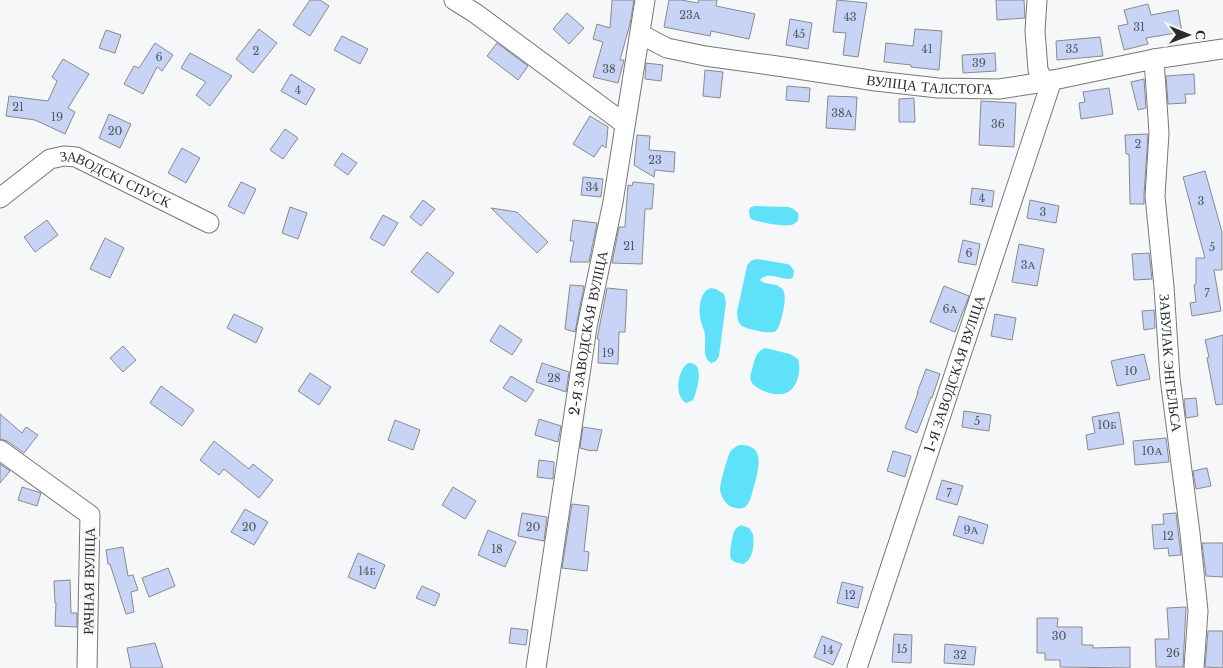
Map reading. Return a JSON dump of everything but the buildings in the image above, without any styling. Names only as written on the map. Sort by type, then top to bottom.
[{"type":"street","points":[[454,0],[475,13],[625,124]]},
{"type":"street","name":"2-Я ЗАВОДСКАЯ ВУЛІЦА","points":[[536,668],[587,327],[613,202],[645,0]]},
{"type":"street","points":[[1038,0],[1035,31],[1038,70],[1048,81]]},
{"type":"street","name":"ВУЛІЦА ТАЛСТОГА","points":[[640,34],[668,48],[696,54],[876,81],[938,88],[999,88],[1048,81],[1154,58],[1223,49]]},
{"type":"street","name":"ЗАВУЛАК ЭНГЕЛЬСА","points":[[1154,58],[1159,133],[1155,196],[1170,378],[1198,611],[1194,668]]},
{"type":"street","name":"1-Я ЗАВОДСКАЯ ВУЛІЦА","points":[[857,668],[1048,81]]},
{"type":"street","name":"ЗАВОДСКІ СПУСК","points":[[0,198],[50,159],[64,156],[76,158],[208,223]]},
{"type":"street","name":"РАЧНАЯ ВУЛІЦА","points":[[0,450],[90,515],[87,668]]},
{"type":"water","points":[[751,207],[792,208],[798,213],[797,222],[786,225],[753,220],[750,218],[749,210]]},
{"type":"water","points":[[757,259],[787,264],[794,271],[793,277],[790,279],[766,276],[760,280],[778,286],[783,290],[784,294],[782,318],[778,328],[773,332],[745,327],[741,325],[738,318],[737,312],[747,266],[751,261]]},
{"type":"water","points":[[711,288],[724,294],[726,303],[719,356],[716,361],[711,363],[705,354],[705,334],[701,321],[700,302],[704,293]]},
{"type":"water","points":[[765,348],[790,354],[798,359],[799,375],[795,385],[787,392],[782,394],[769,393],[756,387],[751,381],[750,375],[758,353]]},
{"type":"water","points":[[688,363],[694,364],[697,367],[699,377],[693,400],[686,403],[680,395],[678,383],[681,372]]},
{"type":"water","points":[[739,445],[753,448],[757,453],[759,465],[750,500],[743,508],[731,507],[727,504],[720,490],[730,452]]},
{"type":"water","points":[[741,525],[749,528],[753,534],[751,555],[747,562],[743,564],[737,563],[730,557],[734,532]]}]
